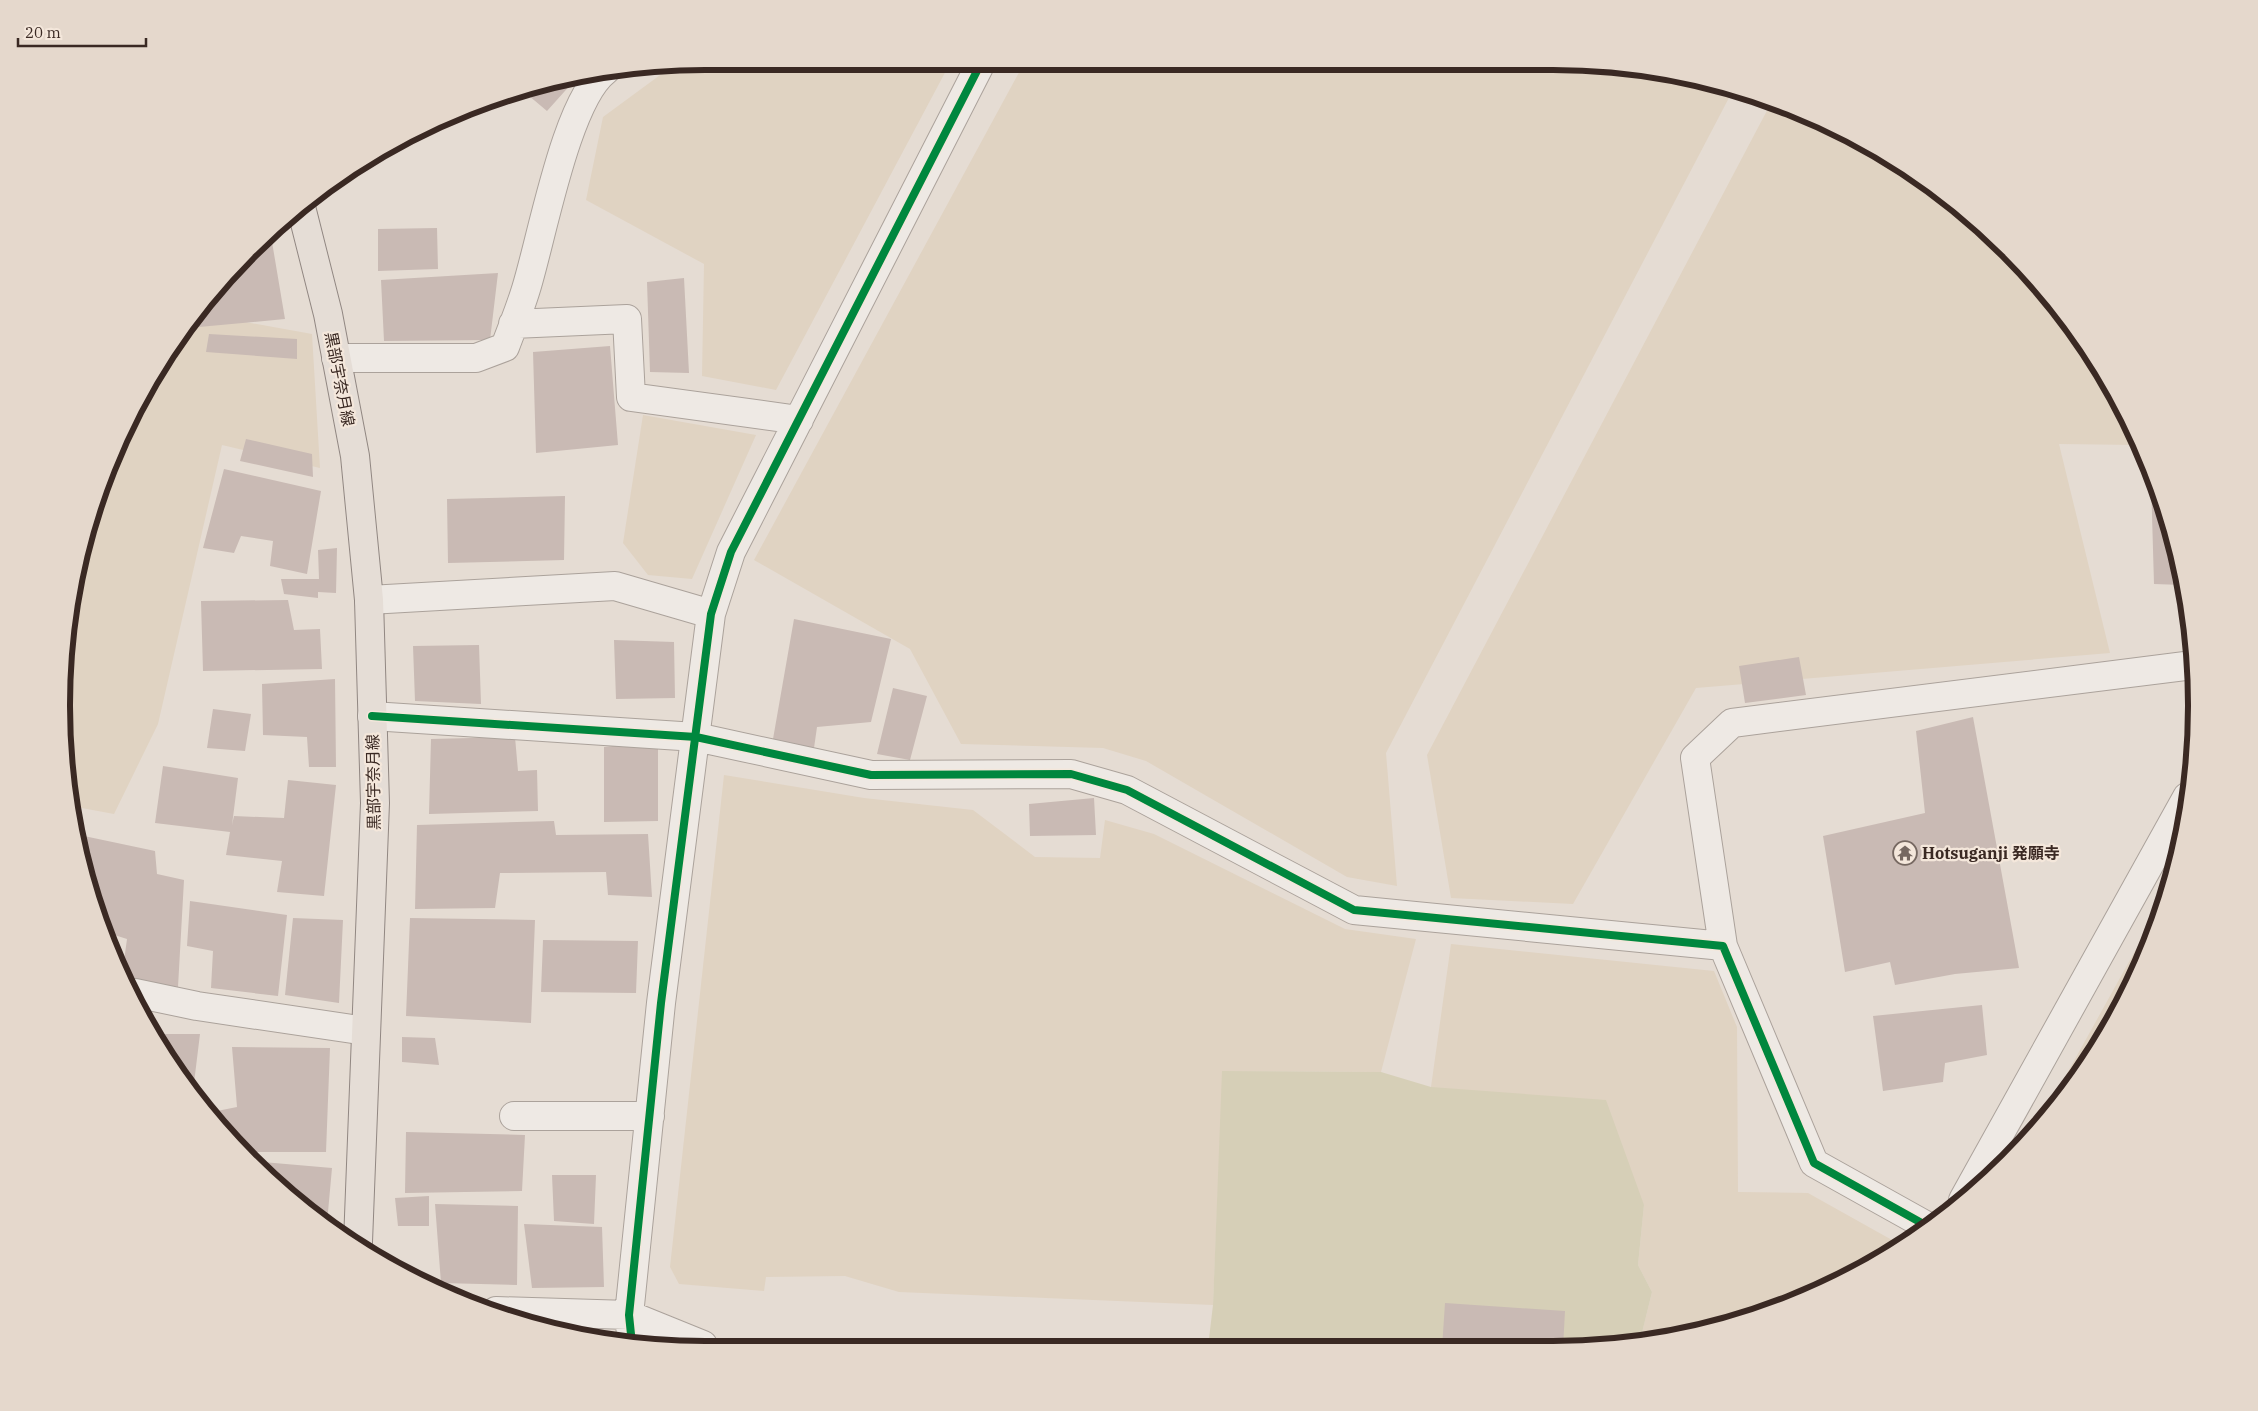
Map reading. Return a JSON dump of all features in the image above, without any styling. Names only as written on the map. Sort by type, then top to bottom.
[{"type":"main road","name":"黒部宇奈月線","points":[[303,214],[328,314],[355,456],[369,600],[375,803],[358,1238]]},
{"type":"street","points":[[631,1337],[629,1315],[661,1003],[711,614],[732,552],[977,70]]},
{"type":"street","points":[[336,358],[476,358],[505,347],[526,289],[569,132],[595,80]]},
{"type":"street","points":[[514,324],[628,320],[631,397],[799,420]]},
{"type":"street","points":[[369,600],[615,586],[711,614]]},
{"type":"street","points":[[1921,1223],[1814,1162],[1723,946],[1695,758],[1732,723],[2187,666]]},
{"type":"street","points":[[372,716],[696,737],[871,775],[1071,774],[1127,790],[1354,910],[1723,946]]},
{"type":"street","points":[[1975,1180],[2179,811]]},
{"type":"street","points":[[140,994],[197,1006],[366,1031]]},
{"type":"street","points":[[514,1116],[650,1116]]},
{"type":"street","points":[[513,1311],[629,1315],[692,1341]]},
{"type":"shaded area","points":[[946,70],[776,390],[702,376],[704,264],[586,200],[603,117],[666,71]]},
{"type":"shaded area","points":[[1020,70],[1594,71],[1676,82],[1730,96],[1386,753],[1397,886],[1347,877],[1146,761],[1103,748],[961,744],[910,649],[754,560]]},
{"type":"shaded area","points":[[1768,108],[1796,118],[1870,155],[1906,177],[1972,228],[2002,256],[2057,319],[2081,352],[2103,388],[2132,445],[2059,444],[2110,653],[1696,688],[1573,904],[1451,898],[1427,755]]},
{"type":"shaded area","points":[[205,315],[312,334],[320,468],[222,445],[158,724],[114,814],[78,807],[71,747],[70,706],[71,664],[82,582],[104,501],[118,462],[155,388],[177,352]]},
{"type":"shaded area","points":[[643,415],[756,435],[692,579],[648,575],[623,543]]},
{"type":"shaded area","points":[[724,775],[864,798],[973,810],[1035,857],[1100,858],[1105,820],[1154,834],[1345,929],[1416,939],[1381,1072],[1223,1071],[1213,1305],[899,1292],[845,1276],[766,1277],[764,1291],[679,1284],[670,1267]]},
{"type":"shaded area","points":[[2147,929],[2140,949],[2103,1023],[2081,1059],[2056,1093]]},
{"type":"shaded area","points":[[1451,944],[1714,971],[1737,1027],[1738,1192],[1808,1193],[1892,1240],[1890,1244],[1870,1256],[1796,1293],[1717,1319],[1641,1335],[1652,1292],[1638,1265],[1644,1205],[1431,1087]]},
{"type":"shaded area","points":[[1222,1071],[1381,1072],[1431,1087],[1606,1100],[1644,1205],[1638,1265],[1652,1292],[1641,1335],[1594,1340],[1552,1341],[1209,1341],[1213,1305]]},
{"type":"building","points":[[570,85],[547,111],[529,96]]},
{"type":"building","points":[[437,228],[438,269],[378,271],[378,229]]},
{"type":"building","points":[[272,241],[285,319],[199,327],[199,322],[228,286]]},
{"type":"building","points":[[498,273],[490,340],[384,341],[381,280]]},
{"type":"building","points":[[684,278],[689,373],[650,372],[647,282]]},
{"type":"building","points":[[209,334],[297,339],[297,359],[206,352]]},
{"type":"building","points":[[610,346],[618,445],[536,453],[533,352]]},
{"type":"building","points":[[246,439],[312,454],[313,477],[240,461]]},
{"type":"building","points":[[224,469],[321,491],[307,574],[270,566],[273,541],[241,536],[234,553],[203,548]]},
{"type":"building","points":[[2151,494],[2166,541],[2176,585],[2154,584]]},
{"type":"building","points":[[565,496],[564,560],[448,563],[447,499]]},
{"type":"building","points":[[337,548],[336,593],[318,592],[318,598],[284,594],[281,579],[319,579],[318,550]]},
{"type":"building","points":[[288,600],[294,630],[320,629],[322,669],[203,671],[201,601]]},
{"type":"building","points":[[794,619],[891,639],[871,722],[817,727],[814,748],[773,739]]},
{"type":"building","points":[[614,640],[674,642],[675,698],[616,699]]},
{"type":"building","points":[[479,645],[481,704],[415,701],[413,646]]},
{"type":"building","points":[[1799,657],[1806,695],[1745,703],[1739,666]]},
{"type":"building","points":[[335,679],[336,767],[309,767],[307,737],[263,735],[262,684]]},
{"type":"building","points":[[893,688],[927,696],[910,760],[877,754]]},
{"type":"building","points":[[213,709],[251,714],[245,751],[207,748]]},
{"type":"building","points":[[1973,717],[2019,968],[1955,974],[1895,985],[1890,962],[1845,972],[1823,836],[1925,813],[1916,731]]},
{"type":"building","points":[[515,737],[518,771],[537,770],[538,811],[429,814],[431,739]]},
{"type":"building","points":[[658,741],[658,821],[604,822],[604,747]]},
{"type":"building","points":[[163,766],[238,778],[232,825],[234,816],[284,818],[288,780],[336,785],[324,896],[277,892],[282,861],[226,855],[230,832],[155,823]]},
{"type":"building","points":[[1094,798],[1096,835],[1030,836],[1029,804]]},
{"type":"building","points":[[554,821],[556,835],[648,834],[652,897],[608,895],[606,872],[500,873],[495,908],[415,909],[417,825]]},
{"type":"building","points":[[84,837],[155,851],[157,874],[184,880],[178,987],[132,979],[124,961],[127,939],[113,934],[92,870]]},
{"type":"building","points":[[190,901],[287,915],[278,996],[211,988],[213,951],[187,946]]},
{"type":"building","points":[[293,918],[343,920],[339,1003],[285,995]]},
{"type":"building","points":[[410,918],[535,920],[531,1023],[406,1016]]},
{"type":"building","points":[[543,940],[638,941],[636,993],[541,992]]},
{"type":"building","points":[[1982,1005],[1987,1055],[1945,1063],[1943,1082],[1883,1091],[1873,1016]]},
{"type":"building","points":[[162,1034],[200,1034],[194,1082],[177,1059]]},
{"type":"building","points":[[402,1037],[435,1038],[439,1065],[402,1062]]},
{"type":"building","points":[[232,1047],[330,1048],[326,1152],[253,1152],[217,1111],[237,1107]]},
{"type":"building","points":[[406,1132],[525,1135],[522,1191],[405,1193]]},
{"type":"building","points":[[264,1162],[332,1168],[328,1216]]},
{"type":"building","points":[[552,1175],[596,1175],[594,1224],[554,1221]]},
{"type":"building","points":[[429,1196],[429,1226],[398,1226],[395,1198]]},
{"type":"building","points":[[435,1204],[518,1206],[517,1285],[441,1283]]},
{"type":"building","points":[[524,1224],[602,1227],[604,1287],[532,1288]]},
{"type":"building","points":[[1445,1303],[1565,1311],[1563,1341],[1442,1341]]},
{"type":"cycle path","points":[[631,1337],[629,1315],[661,1003],[711,614],[731,552],[977,70]]},
{"type":"cycle path","points":[[372,716],[696,737],[871,775],[1071,774],[1127,790],[1354,910],[1723,946],[1814,1163],[1921,1223]]},
{"type":"place","name":"Hotsuganji 発願寺","points":[[1905,853]]}]
